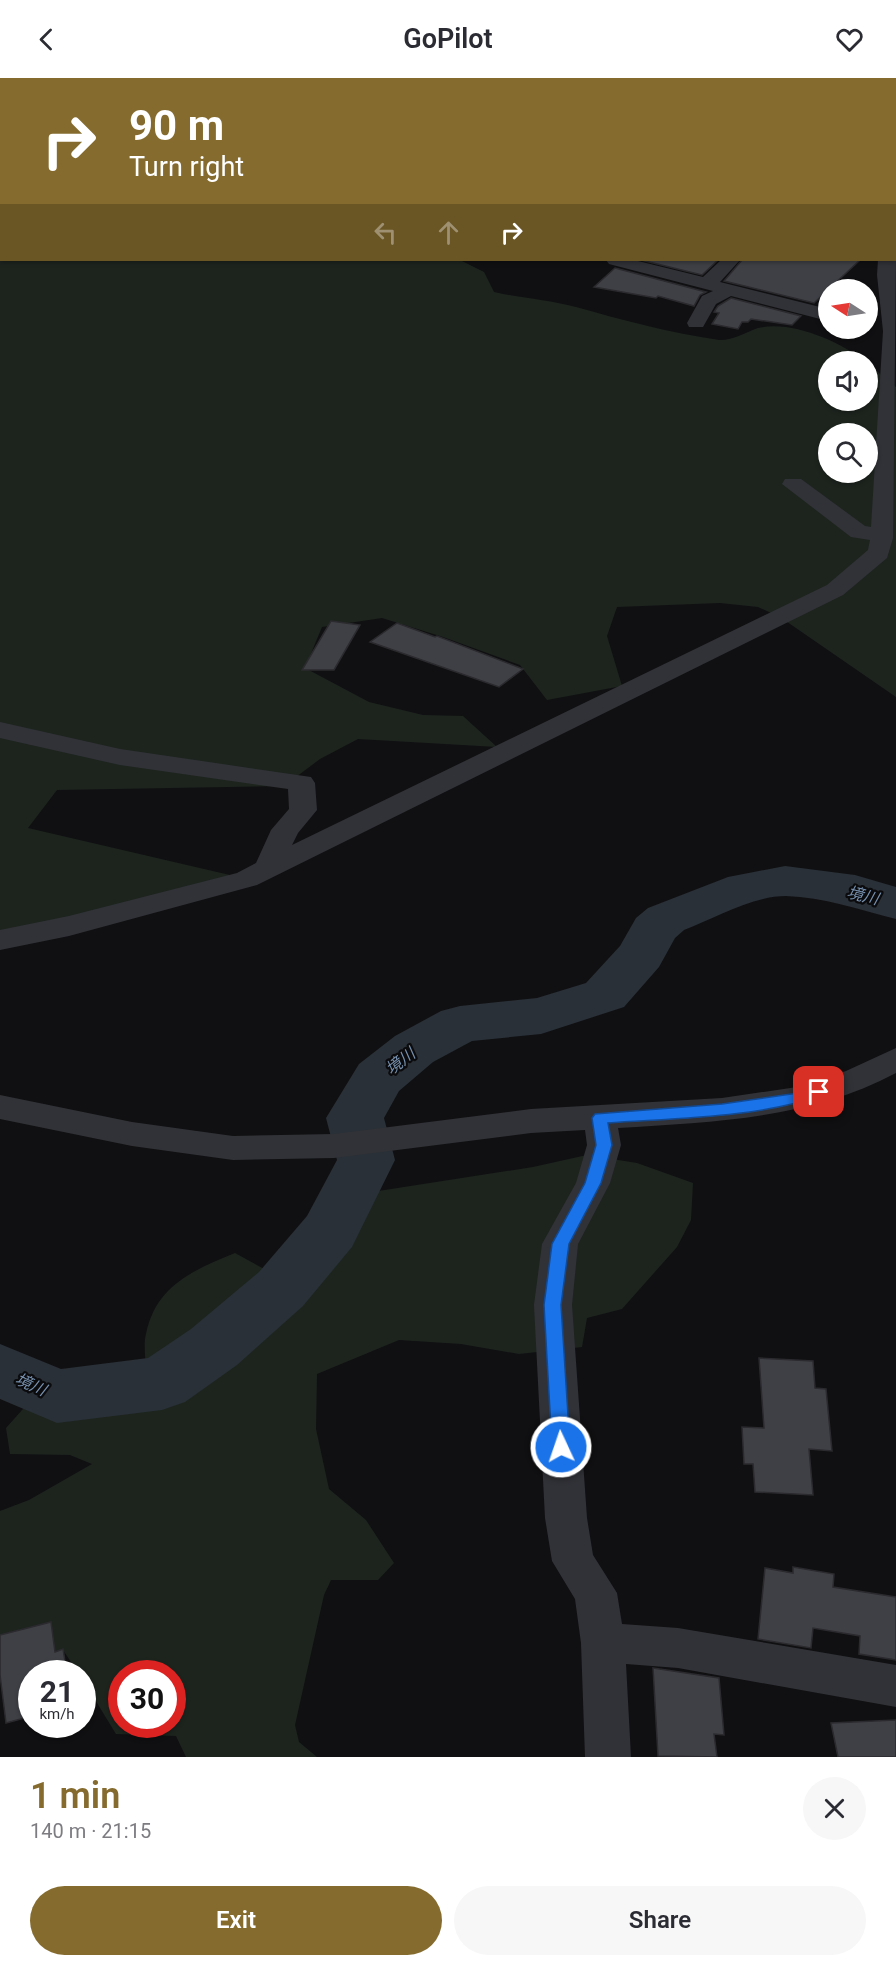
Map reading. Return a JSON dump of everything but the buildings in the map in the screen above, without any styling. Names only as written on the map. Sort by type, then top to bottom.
[{"type":"street","points":[[619,261],[818,312]]},
{"type":"street","points":[[707,284],[730,261]]},
{"type":"street","points":[[0,940],[140,908],[247,879],[835,590],[879,553],[882,535],[890,270]]},
{"type":"street","points":[[696,323],[710,300],[728,290]]},
{"type":"street","points":[[793,484],[860,532],[882,535]]},
{"type":"street","points":[[0,729],[26,733],[124,757],[226,774],[301,783],[303,810],[285,831],[268,868]]},
{"type":"street","points":[[0,1107],[132,1134],[233,1148],[334,1146],[531,1121],[722,1110],[799,1098],[858,1079],[896,1059]]},
{"type":"street","points":[[600,1118],[604,1145],[593,1183],[561,1244],[553,1305],[566,1518],[573,1561],[597,1593],[603,1643],[608,1757]]},
{"type":"street","points":[[603,1643],[678,1648],[896,1686]]},
{"type":"shaded area","points":[[0,261],[462,261],[484,272],[494,292],[566,305],[683,334],[724,340],[771,326],[814,334],[818,336],[818,339],[826,339],[850,351],[818,351],[818,411],[878,411],[878,372],[896,387],[896,697],[780,617],[758,607],[720,603],[617,607],[607,636],[622,686],[547,700],[520,665],[443,637],[382,618],[322,627],[305,668],[369,702],[423,715],[463,716],[497,747],[358,739],[320,759],[284,786],[57,790],[28,828],[247,879],[0,935]]},
{"type":"shaded area","points":[[587,1155],[637,1163],[693,1183],[691,1220],[677,1247],[622,1309],[587,1318],[582,1347],[519,1354],[461,1344],[399,1340],[317,1374],[316,1429],[329,1489],[366,1520],[394,1563],[378,1580],[331,1580],[324,1595],[295,1725],[299,1742],[317,1757],[186,1757],[177,1738],[186,1738],[186,1660],[108,1660],[108,1721],[96,1701],[96,1660],[70,1660],[63,1650],[55,1652],[50,1623],[0,1635],[0,1511],[29,1500],[92,1464],[70,1455],[10,1454],[6,1428],[31,1400],[84,1373],[146,1371],[145,1338],[158,1303],[179,1282],[205,1266],[235,1253],[266,1270],[311,1276],[344,1226],[372,1192],[533,1167]]},
{"type":"waterway","name":"境川","points":[[0,1370],[57,1396],[162,1383],[214,1347],[281,1289],[330,1231],[366,1160],[355,1118],[379,1078],[414,1049],[460,1024],[541,1016],[605,995],[641,955],[654,930],[666,919],[746,888],[785,881],[855,891],[896,903]]},
{"type":"route","points":[[561,1447],[553,1305],[561,1244],[593,1183],[604,1145],[600,1118],[722,1110],[799,1098],[819,1092]]}]
